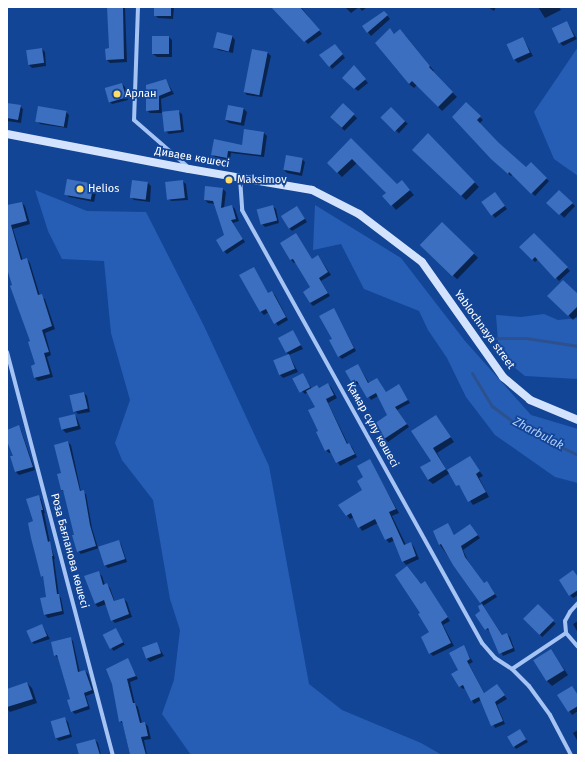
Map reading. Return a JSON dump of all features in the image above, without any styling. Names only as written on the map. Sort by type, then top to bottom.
[{"type":"street","points":[[138,7],[134,120],[189,169]]},
{"type":"street","name":"Диваев көшесі","points":[[7,134],[189,169],[312,190],[359,214],[386,234]]},
{"type":"street","name":"Қамар сұлу көшесі","points":[[240,177],[242,210],[482,642],[495,658],[512,669],[529,686],[550,715],[570,755]]},
{"type":"street","name":"Yablochnaya street","points":[[386,234],[422,262],[503,377],[530,400],[578,420]]},
{"type":"street","name":"Роза Бағланова көшесі","points":[[7,352],[113,755]]},
{"type":"street","points":[[578,603],[570,612],[565,621],[566,633],[578,647]]},
{"type":"street","points":[[512,669],[566,633]]},
{"type":"shaded area","points":[[578,47],[578,176],[554,159],[534,112]]},
{"type":"shaded area","points":[[35,190],[87,211],[146,212],[204,326],[269,466],[309,684],[342,710],[421,743],[442,755],[191,755],[162,714],[174,680],[180,630],[170,599],[153,500],[122,460],[115,443],[130,400],[111,333],[104,261],[62,259],[48,231]]},
{"type":"shaded area","points":[[315,205],[401,258],[465,341],[531,415],[578,429],[578,483],[555,477],[495,435],[466,397],[447,358],[428,330],[419,311],[364,289],[341,244],[313,250]]},
{"type":"shaded area","points":[[544,314],[558,320],[578,318],[578,379],[525,376],[499,355],[496,315],[521,317]]},
{"type":"building","points":[[107,7],[123,7],[124,59],[106,60],[105,49],[109,48]]},
{"type":"building","points":[[154,7],[171,7],[171,16],[154,16]]},
{"type":"building","points":[[271,7],[300,7],[320,30],[304,42]]},
{"type":"building","points":[[384,11],[388,15],[367,33],[362,26]]},
{"type":"building","points":[[567,21],[574,36],[559,44],[552,28]]},
{"type":"building","points":[[390,28],[394,34],[400,29],[430,66],[429,67],[453,92],[438,107],[412,81],[409,84],[375,43]]},
{"type":"building","points":[[217,32],[233,36],[229,51],[213,48]]},
{"type":"building","points":[[152,36],[169,36],[169,54],[152,54]]},
{"type":"building","points":[[523,37],[530,53],[513,60],[507,44]]},
{"type":"building","points":[[335,44],[343,54],[329,67],[319,55]]},
{"type":"building","points":[[42,48],[44,63],[28,65],[26,50]]},
{"type":"building","points":[[252,49],[268,52],[259,95],[244,92]]},
{"type":"building","points":[[354,65],[366,79],[354,89],[342,78]]},
{"type":"building","points":[[166,79],[171,91],[159,96],[159,110],[146,111],[146,85]]},
{"type":"building","points":[[122,83],[126,97],[109,102],[105,88]]},
{"type":"building","points":[[466,102],[481,116],[477,120],[498,142],[526,167],[531,162],[547,178],[531,194],[509,172],[508,174],[491,159],[452,117]]},
{"type":"building","points":[[7,103],[21,105],[18,120],[7,118]]},
{"type":"building","points":[[343,103],[355,114],[342,128],[330,117]]},
{"type":"building","points":[[228,105],[244,108],[241,123],[225,120]]},
{"type":"building","points":[[38,106],[67,111],[64,127],[35,122]]},
{"type":"building","points":[[391,107],[405,121],[395,132],[380,118]]},
{"type":"building","points":[[179,110],[181,130],[164,132],[162,112]]},
{"type":"building","points":[[244,129],[264,132],[261,155],[228,151],[227,158],[211,155],[214,139],[242,145]]},
{"type":"building","points":[[428,133],[475,182],[461,196],[412,150]]},
{"type":"building","points":[[351,138],[397,184],[402,180],[410,190],[391,206],[382,196],[386,193],[352,159],[337,173],[327,163]]},
{"type":"building","points":[[286,155],[303,158],[300,173],[283,170]]},
{"type":"building","points":[[67,179],[94,184],[91,199],[64,195]]},
{"type":"building","points":[[132,180],[148,182],[146,200],[130,198]]},
{"type":"building","points":[[183,180],[185,198],[167,200],[165,182]]},
{"type":"building","points":[[205,186],[223,188],[221,208],[232,205],[236,219],[231,220],[243,239],[223,252],[216,240],[224,235],[213,201],[204,200]]},
{"type":"building","points":[[559,190],[573,203],[559,215],[546,203]]},
{"type":"building","points":[[495,192],[505,206],[491,216],[481,202]]},
{"type":"building","points":[[22,202],[27,221],[11,225],[21,260],[27,258],[38,295],[42,294],[52,326],[42,330],[49,352],[44,353],[50,374],[34,378],[31,366],[35,364],[28,342],[30,341],[10,286],[12,285],[7,269],[7,205]]},
{"type":"building","points":[[273,205],[277,220],[261,225],[257,209]]},
{"type":"building","points":[[297,206],[305,219],[289,229],[281,216]]},
{"type":"building","points":[[442,222],[474,253],[452,276],[420,245]]},
{"type":"building","points":[[296,233],[312,259],[318,255],[328,272],[319,278],[328,293],[310,303],[303,292],[310,287],[293,259],[290,260],[280,243]]},
{"type":"building","points":[[534,233],[568,267],[555,279],[535,257],[532,260],[519,247]]},
{"type":"building","points":[[254,267],[268,293],[272,291],[286,317],[274,324],[266,309],[260,312],[239,275]]},
{"type":"building","points":[[563,280],[578,294],[578,306],[568,316],[547,296]]},
{"type":"building","points":[[334,308],[354,348],[338,357],[329,340],[332,339],[319,316]]},
{"type":"building","points":[[293,330],[301,345],[286,353],[278,338]]},
{"type":"building","points":[[289,354],[295,369],[279,375],[273,360]]},
{"type":"building","points":[[358,364],[368,383],[377,378],[386,392],[399,384],[408,400],[395,407],[407,424],[384,439],[374,424],[387,415],[376,393],[367,398],[357,381],[352,383],[345,371]]},
{"type":"building","points":[[303,373],[310,387],[300,393],[292,378]]},
{"type":"building","points":[[328,383],[334,395],[326,399],[347,444],[349,443],[355,454],[336,463],[329,449],[325,451],[316,432],[318,431],[308,410],[315,407],[306,391],[317,385],[319,388]]},
{"type":"building","points":[[84,392],[88,409],[73,412],[69,395]]},
{"type":"building","points":[[75,414],[78,426],[61,430],[59,418]]},
{"type":"building","points":[[436,415],[451,437],[433,448],[446,469],[428,480],[420,467],[431,461],[411,431]]},
{"type":"building","points":[[19,425],[33,467],[15,472],[10,456],[13,456],[7,441],[7,430]]},
{"type":"building","points":[[68,441],[80,491],[84,490],[90,525],[96,546],[77,552],[63,490],[61,490],[57,474],[61,473],[54,445]]},
{"type":"building","points":[[470,456],[480,471],[476,474],[486,492],[468,502],[459,485],[456,486],[447,470]]},
{"type":"building","points":[[370,459],[396,509],[389,512],[404,545],[411,542],[416,556],[402,562],[392,537],[385,540],[375,519],[358,528],[351,513],[346,516],[338,505],[362,490],[357,481],[363,477],[357,466]]},
{"type":"building","points":[[39,495],[48,542],[50,541],[53,556],[57,594],[59,594],[62,611],[44,615],[40,598],[46,597],[43,576],[41,577],[31,538],[28,523],[33,521],[26,499]]},
{"type":"building","points":[[448,523],[454,535],[470,524],[478,535],[461,546],[465,557],[484,583],[487,581],[495,594],[480,603],[453,565],[441,544],[439,545],[433,531]]},
{"type":"building","points":[[119,540],[125,559],[104,566],[98,547]]},
{"type":"building","points":[[407,566],[421,584],[425,581],[448,617],[441,622],[451,643],[429,654],[421,637],[429,632],[418,614],[420,613],[395,575]]},
{"type":"building","points":[[573,570],[578,577],[578,590],[569,596],[559,580]]},
{"type":"building","points":[[99,571],[103,585],[107,583],[114,601],[124,598],[129,614],[111,621],[104,600],[95,604],[84,576]]},
{"type":"building","points":[[482,604],[502,635],[507,633],[513,648],[499,654],[488,628],[485,630],[475,615],[480,611],[478,606]]},
{"type":"building","points":[[538,604],[554,620],[539,635],[523,619]]},
{"type":"building","points":[[42,624],[47,636],[31,643],[26,631]]},
{"type":"building","points":[[116,628],[123,642],[110,649],[103,635]]},
{"type":"building","points":[[71,637],[78,672],[85,670],[92,690],[84,693],[88,706],[71,712],[67,700],[70,699],[57,655],[54,656],[51,642]]},
{"type":"building","points":[[157,642],[161,653],[146,659],[142,647]]},
{"type":"building","points":[[464,645],[470,659],[467,661],[484,693],[497,684],[505,695],[495,702],[503,721],[491,726],[479,697],[471,701],[463,685],[459,687],[451,674],[458,670],[449,653]]},
{"type":"building","points":[[551,649],[564,670],[546,681],[533,660]]},
{"type":"building","points":[[128,658],[136,676],[127,679],[133,703],[135,703],[140,723],[145,722],[148,736],[141,737],[146,755],[130,755],[122,721],[119,722],[112,684],[106,669]]},
{"type":"building","points":[[27,682],[33,699],[7,707],[7,689]]},
{"type":"building","points":[[572,686],[578,695],[578,706],[568,712],[557,695]]},
{"type":"building","points":[[65,717],[70,734],[56,738],[51,721]]},
{"type":"building","points":[[520,729],[526,739],[513,747],[507,737]]},
{"type":"building","points":[[95,739],[100,755],[79,755],[76,744]]},
{"type":"waterway","name":"Zharbulak","points":[[497,338],[526,338],[578,346]]},
{"type":"waterway","name":"Zharbulak","points":[[472,373],[492,406],[521,428],[578,455]]},
{"type":"place","name":"Арлан","points":[[117,94]]},
{"type":"place","name":"Maksimov","points":[[229,180]]},
{"type":"place","name":"Helios","points":[[80,189]]}]
